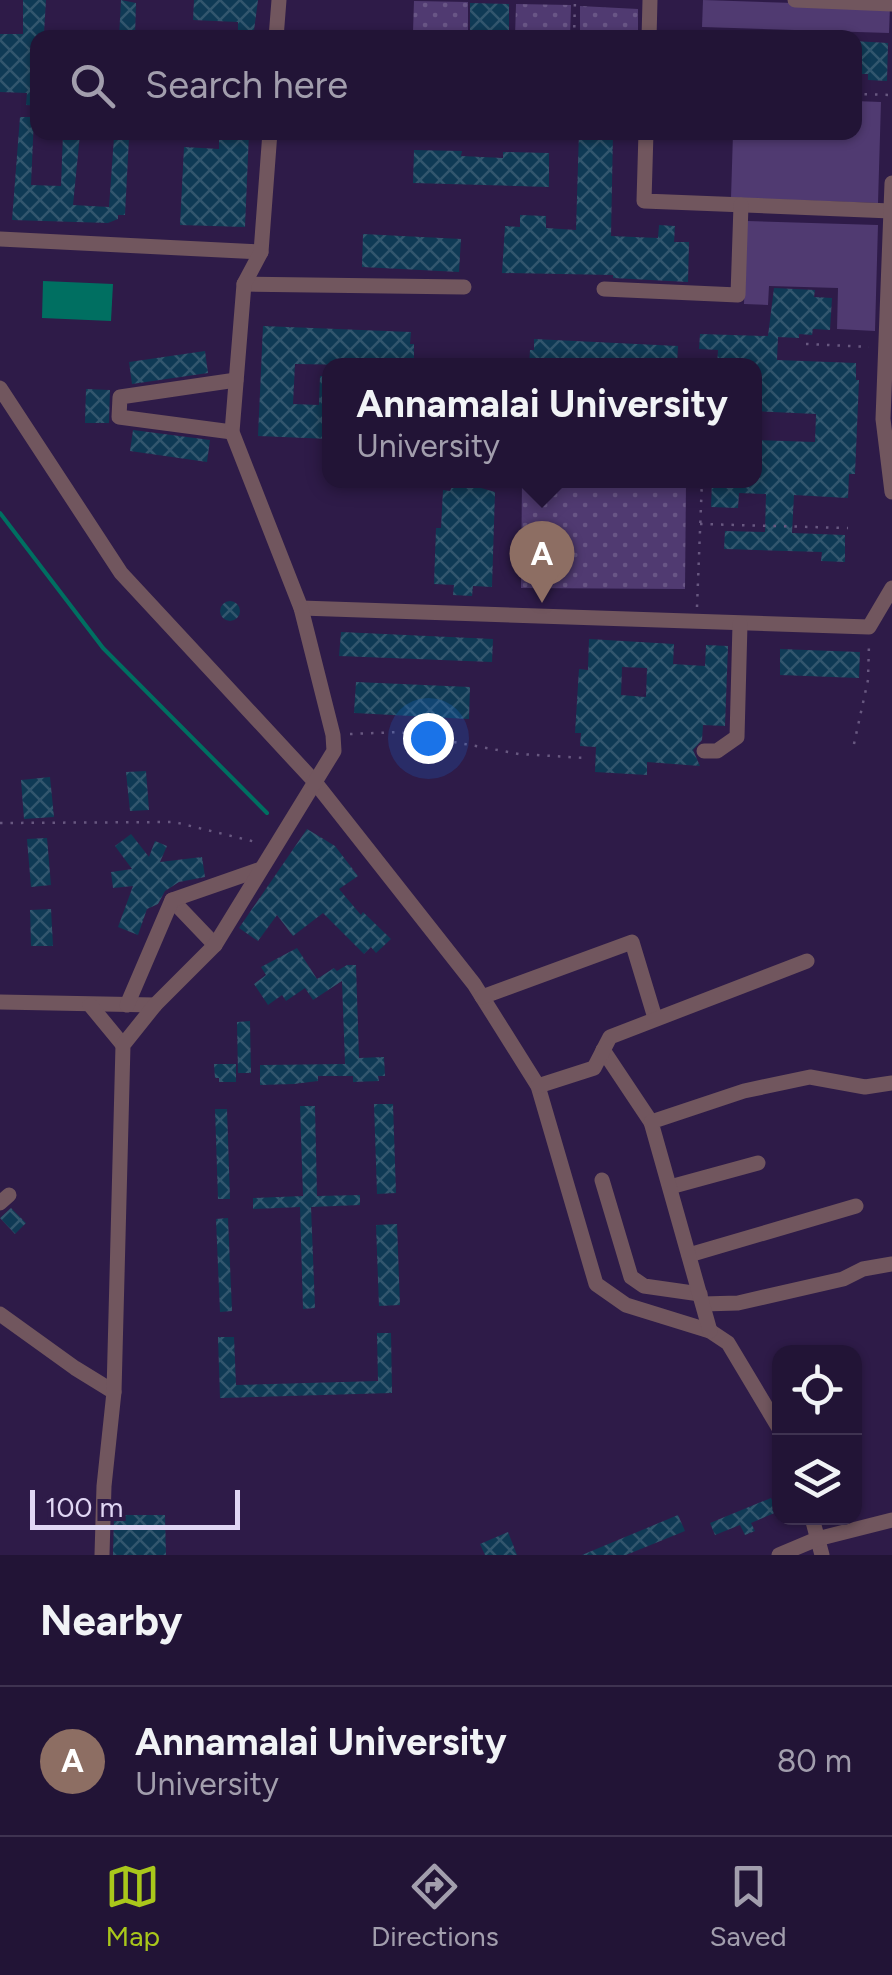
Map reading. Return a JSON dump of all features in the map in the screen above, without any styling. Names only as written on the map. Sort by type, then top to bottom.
[{"type":"street","points":[[277,30],[279,0]]},
{"type":"street","points":[[649,30],[650,0]]},
{"type":"street","points":[[795,0],[892,4]]},
{"type":"street","points":[[102,1555],[104,1486],[114,1392],[123,1045],[154,1005],[216,945],[334,751],[301,608],[232,432],[244,284],[261,252],[269,140]]},
{"type":"street","points":[[646,140],[644,201],[891,211]]},
{"type":"street","points":[[892,183],[883,419],[892,492]]},
{"type":"street","points":[[604,289],[738,294],[741,205]]},
{"type":"street","points":[[0,240],[261,252]]},
{"type":"street","points":[[244,284],[464,287]]},
{"type":"street","points":[[232,432],[119,417],[119,407],[120,397],[236,380]]},
{"type":"street","points":[[0,388],[121,573],[314,781],[482,996],[538,1086],[596,1284],[626,1305],[710,1331],[728,1343],[772,1416]]},
{"type":"street","points":[[301,608],[869,628],[892,588]]},
{"type":"street","points":[[704,751],[717,751],[736,737],[740,624]]},
{"type":"street","points":[[127,1004],[172,900],[261,868]]},
{"type":"street","points":[[172,900],[216,945]]},
{"type":"street","points":[[482,996],[632,942],[655,1018]]},
{"type":"street","points":[[538,1086],[594,1068],[610,1037],[807,961]]},
{"type":"street","points":[[0,1002],[154,1005]]},
{"type":"street","points":[[90,1004],[123,1045]]},
{"type":"street","points":[[603,1050],[651,1122],[710,1331]]},
{"type":"street","points":[[651,1122],[744,1091],[810,1077],[865,1087],[892,1083]]},
{"type":"street","points":[[670,1188],[758,1163]]},
{"type":"street","points":[[602,1180],[631,1276],[644,1286],[738,1304],[892,1264]]},
{"type":"street","points":[[689,1256],[856,1206]]},
{"type":"street","points":[[0,1314],[114,1392]]},
{"type":"street","points":[[779,1555],[820,1547],[892,1520]]},
{"type":"path","points":[[574,0],[574,30]]},
{"type":"path","points":[[862,94],[892,95]]},
{"type":"path","points":[[806,344],[886,348]]},
{"type":"path","points":[[696,624],[702,488]]},
{"type":"path","points":[[700,524],[848,528]]},
{"type":"path","points":[[854,744],[868,680],[869,628]]},
{"type":"path","points":[[333,734],[400,732],[519,754],[585,758]]},
{"type":"path","points":[[0,823],[174,822],[276,846]]},
{"type":"shaded area","points":[[703,0],[890,6],[889,33],[702,27]]},
{"type":"shaded area","points":[[414,1],[468,2],[468,30],[413,30]]},
{"type":"shaded area","points":[[516,4],[571,5],[570,30],[515,30]]},
{"type":"shaded area","points":[[580,6],[638,9],[638,30],[580,30]]},
{"type":"shaded area","points":[[862,101],[881,102],[878,203],[731,198],[733,140],[862,140]]},
{"type":"shaded area","points":[[747,221],[878,225],[875,331],[837,329],[838,288],[769,286],[768,305],[744,304]]},
{"type":"shaded area","points":[[43,281],[113,284],[111,321],[42,318]]},
{"type":"shaded area","points":[[522,488],[686,488],[685,589],[521,588]]},
{"type":"building","points":[[23,0],[46,0],[44,30],[30,30],[30,105],[26,105],[27,93],[0,92],[0,34],[23,34]]},
{"type":"building","points":[[121,0],[136,3],[135,30],[119,30]]},
{"type":"building","points":[[194,0],[258,0],[254,30],[238,30],[238,22],[193,20]]},
{"type":"building","points":[[470,3],[509,4],[509,30],[470,30]]},
{"type":"building","points":[[862,41],[888,43],[887,81],[868,80],[868,74],[862,74]]},
{"type":"building","points":[[20,117],[30,117],[31,185],[61,186],[63,140],[79,140],[73,205],[109,207],[114,140],[129,140],[125,215],[108,223],[12,220]]},
{"type":"building","points":[[219,140],[249,140],[245,227],[180,225],[184,147],[219,149]]},
{"type":"building","points":[[579,140],[613,140],[611,236],[658,238],[659,225],[675,226],[674,242],[689,242],[688,282],[613,275],[502,273],[505,226],[520,227],[520,215],[546,216],[546,228],[576,230]]},
{"type":"building","points":[[414,150],[462,151],[461,156],[503,158],[503,152],[549,153],[549,187],[413,183]]},
{"type":"building","points":[[363,234],[461,239],[459,272],[362,267]]},
{"type":"building","points":[[774,288],[815,290],[814,297],[832,298],[830,330],[813,329],[812,335],[799,334],[799,338],[778,337],[777,360],[856,363],[859,380],[855,474],[849,474],[848,498],[794,495],[792,533],[845,535],[845,562],[821,561],[822,552],[724,549],[725,531],[765,532],[766,494],[739,493],[738,508],[711,507],[712,488],[762,488],[762,440],[815,442],[816,414],[762,411],[762,358],[718,358],[718,350],[699,349],[700,334],[768,336]]},
{"type":"building","points":[[263,326],[411,332],[414,358],[322,358],[322,364],[295,364],[293,404],[319,405],[322,376],[322,439],[258,436]]},
{"type":"building","points":[[534,339],[678,346],[677,358],[530,358],[530,350],[534,350]]},
{"type":"building","points":[[205,351],[208,373],[132,384],[129,362]]},
{"type":"building","points":[[86,389],[110,390],[109,423],[85,423]]},
{"type":"building","points":[[133,430],[210,440],[207,462],[130,451]]},
{"type":"building","points":[[481,488],[495,492],[492,587],[473,586],[472,596],[453,595],[454,585],[434,584],[436,528],[441,528],[443,490]]},
{"type":"building","points":[[230,601],[240,611],[230,621],[220,611]]},
{"type":"building","points":[[341,632],[493,639],[492,662],[339,656]]},
{"type":"building","points":[[589,639],[674,644],[673,664],[705,666],[706,645],[728,646],[725,726],[703,725],[702,740],[693,750],[700,766],[647,762],[647,775],[595,772],[596,747],[580,746],[581,733],[575,733],[579,669],[588,670]],"holes":[[[622,667],[647,668],[646,697],[621,695]]]},
{"type":"building","points":[[780,649],[860,652],[859,678],[780,675]]},
{"type":"building","points":[[356,682],[470,687],[469,719],[354,713]]},
{"type":"building","points":[[146,771],[149,810],[130,811],[126,772]]},
{"type":"building","points":[[50,777],[54,817],[24,819],[21,780]]},
{"type":"building","points":[[307,829],[335,846],[358,876],[339,889],[361,915],[363,912],[391,939],[376,953],[371,947],[364,954],[323,913],[293,936],[277,915],[258,941],[239,928]]},
{"type":"building","points":[[131,834],[149,857],[155,841],[167,846],[160,862],[202,857],[205,877],[179,882],[165,891],[158,904],[147,909],[138,935],[118,927],[133,886],[113,888],[111,872],[132,869],[115,846]]},
{"type":"building","points":[[47,838],[51,885],[31,887],[27,839]]},
{"type":"building","points":[[51,909],[53,946],[31,946],[30,910]]},
{"type":"building","points":[[297,948],[317,979],[334,968],[337,971],[356,965],[359,1058],[384,1057],[385,1076],[378,1076],[379,1081],[353,1082],[353,1076],[318,1076],[318,1081],[260,1085],[260,1065],[345,1064],[342,981],[313,1000],[305,988],[286,1001],[282,995],[268,1005],[254,984],[266,975],[261,967]]},
{"type":"building","points":[[250,1021],[251,1073],[238,1073],[237,1022]]},
{"type":"building","points":[[214,1064],[236,1064],[236,1082],[219,1082]]},
{"type":"building","points":[[374,1104],[393,1104],[396,1193],[377,1194]]},
{"type":"building","points":[[300,1106],[315,1106],[317,1196],[360,1195],[360,1205],[311,1207],[315,1308],[303,1309],[300,1207],[253,1209],[253,1198],[303,1196]]},
{"type":"building","points":[[215,1109],[227,1109],[230,1199],[218,1199]]},
{"type":"building","points":[[11,1208],[26,1223],[15,1234],[0,1218]]},
{"type":"building","points":[[228,1218],[232,1311],[220,1312],[216,1219]]},
{"type":"building","points":[[397,1224],[400,1305],[379,1306],[376,1225]]},
{"type":"building","points":[[377,1333],[391,1333],[392,1393],[220,1398],[218,1337],[234,1337],[236,1385],[378,1381]]},
{"type":"building","points":[[772,1500],[772,1514],[751,1523],[755,1531],[745,1535],[740,1525],[715,1535],[710,1523]]},
{"type":"building","points":[[114,1515],[165,1515],[166,1555],[113,1555]]},
{"type":"building","points":[[678,1515],[685,1531],[626,1555],[582,1555]]},
{"type":"building","points":[[508,1532],[517,1555],[485,1555],[480,1544]]},
{"type":"waterway","points":[[0,513],[103,648],[267,813]]},
{"type":"place","name":"Annamalai University","points":[[542,603]]}]
